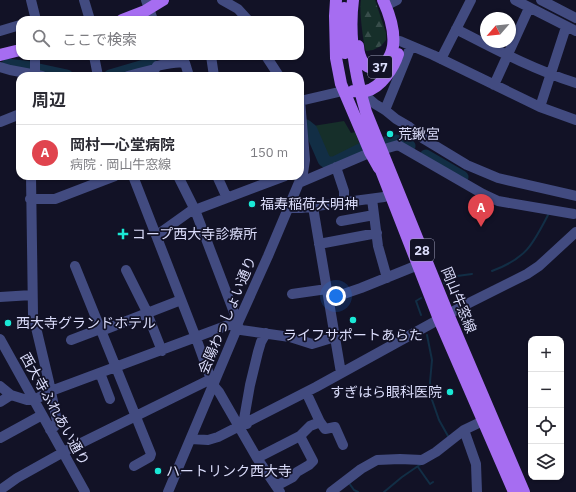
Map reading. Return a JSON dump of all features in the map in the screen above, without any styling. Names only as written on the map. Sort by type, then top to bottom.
[{"type":"main road","points":[[132,16],[150,9],[164,0]]},
{"type":"main road","points":[[336,0],[336,58],[375,151]]},
{"type":"main road","name":"岡山牛窓線","points":[[344,0],[343,35],[351,91],[366,112],[375,151],[390,194],[402,213],[418,265],[444,316]]},
{"type":"main road","name":"37","points":[[351,91],[366,92],[373,88],[388,74],[396,59],[400,41],[398,27],[390,1]]},
{"type":"main road","name":"37","points":[[352,6],[362,62],[367,67],[376,69],[384,65],[390,57],[393,44],[390,1]]},
{"type":"main road","name":"岡山牛窓線","points":[[351,91],[352,6]]},
{"type":"main road","points":[[0,55],[16,51]]},
{"type":"main road","name":"岡山牛窓線","points":[[375,151],[487,419],[514,492]]},
{"type":"main road","name":"岡山牛窓線","points":[[487,419],[524,492]]},
{"type":"street","points":[[31,0],[35,16]]},
{"type":"street","points":[[84,0],[89,16]]},
{"type":"street","points":[[222,0],[238,10],[244,16]]},
{"type":"street","points":[[441,59],[471,0]]},
{"type":"street","points":[[516,0],[576,31]]},
{"type":"street","points":[[541,0],[576,18]]},
{"type":"street","points":[[494,85],[529,8]]},
{"type":"street","points":[[0,31],[16,26]]},
{"type":"street","points":[[540,107],[566,27]]},
{"type":"street","points":[[456,29],[508,56],[576,84]]},
{"type":"street","points":[[400,41],[441,59],[540,107],[576,120]]},
{"type":"street","points":[[385,110],[412,46]]},
{"type":"street","points":[[35,60],[37,72]]},
{"type":"street","points":[[95,60],[97,72]]},
{"type":"street","points":[[145,72],[155,69],[159,60]]},
{"type":"street","points":[[212,60],[213,72]]},
{"type":"street","points":[[268,60],[276,72]]},
{"type":"street","points":[[156,66],[183,62],[185,63],[188,72]]},
{"type":"street","points":[[0,66],[19,72]]},
{"type":"street","points":[[304,100],[351,91],[385,110],[433,145],[481,171],[498,178],[575,196],[574,213],[498,202],[398,145],[375,151],[336,167],[304,173]]},
{"type":"street","points":[[0,122],[16,116]]},
{"type":"street","name":"会陽わっしょい通り","points":[[304,148],[304,163]]},
{"type":"street","points":[[336,167],[344,191],[344,202]]},
{"type":"street","points":[[31,180],[32,315],[57,421],[55,426],[50,430]]},
{"type":"street","points":[[30,199],[55,199],[105,180]]},
{"type":"street","points":[[135,180],[212,382],[243,426],[257,458],[278,489],[294,477],[297,472],[313,461],[300,436]]},
{"type":"street","points":[[180,180],[194,210],[235,315],[237,326]]},
{"type":"street","points":[[219,180],[227,198]]},
{"type":"street","points":[[156,235],[192,210],[274,180]]},
{"type":"street","name":"会陽わっしょい通り","points":[[168,492],[212,382],[236,333],[237,326],[288,208],[298,180]]},
{"type":"street","points":[[288,208],[313,207],[372,199],[384,197],[390,194]]},
{"type":"street","points":[[372,199],[378,246],[387,278]]},
{"type":"street","points":[[313,207],[341,373]]},
{"type":"street","points":[[341,220],[374,215]]},
{"type":"street","points":[[190,439],[214,439],[243,426],[444,316],[540,266],[576,232]]},
{"type":"street","points":[[319,244],[377,233]]},
{"type":"street","points":[[292,294],[328,294],[387,278],[418,265]]},
{"type":"street","points":[[75,266],[151,454],[150,457],[134,466]]},
{"type":"street","points":[[126,270],[147,313],[162,351]]},
{"type":"street","points":[[0,297],[32,295]]},
{"type":"street","points":[[70,340],[182,300]]},
{"type":"street","points":[[0,386],[11,395],[27,400],[34,400],[51,391],[162,351],[231,324],[237,326],[241,330],[290,337],[312,344],[335,337]]},
{"type":"street","points":[[243,426],[250,385],[261,342],[266,333]]},
{"type":"street","name":"西大寺ふれあい通り","points":[[0,339],[85,492]]},
{"type":"street","points":[[100,373],[110,399]]},
{"type":"street","points":[[0,490],[63,453],[135,416],[212,382]]},
{"type":"street","points":[[306,392],[320,422],[325,429],[335,427],[343,445]]},
{"type":"street","points":[[0,402],[11,395]]},
{"type":"street","points":[[0,438],[42,415]]},
{"type":"street","points":[[331,492],[361,469],[377,460],[422,460],[436,452],[464,430],[487,419]]},
{"type":"street","points":[[257,458],[300,436],[314,423],[320,422]]},
{"type":"street","points":[[464,430],[476,464],[477,492]]},
{"type":"green space","points":[[361,0],[375,0],[386,33],[386,40],[381,46],[373,50],[366,51],[365,47],[361,18]]},
{"type":"green space","points":[[344,121],[351,133],[355,132],[361,147],[331,161],[313,126]]},
{"type":"waterway","points":[[124,72],[151,64]]},
{"type":"waterway","points":[[8,65],[31,68]]},
{"type":"waterway","points":[[39,70],[48,72]]},
{"type":"waterway","points":[[306,126],[311,130],[324,160],[328,163],[334,163],[362,149]]},
{"type":"waterway","points":[[388,142],[396,141],[409,146]]},
{"type":"waterway","points":[[426,156],[462,177]]},
{"type":"waterway","points":[[492,271],[513,261],[528,249],[549,213]]},
{"type":"waterway","points":[[453,278],[472,274]]},
{"type":"waterway","points":[[444,283],[448,281]]},
{"type":"waterway","points":[[421,298],[416,301],[421,315]]},
{"type":"waterway","points":[[427,335],[432,360],[430,382],[431,397],[439,420],[448,436]]},
{"type":"waterway","points":[[384,492],[421,464]]},
{"type":"waterway","points":[[418,467],[430,484],[433,482]]},
{"type":"waterway","points":[[349,483],[354,490],[358,492]]},
{"type":"place","name":"荒鍬宮","points":[[390,134]]},
{"type":"place","name":"福寿稲荷大明神","points":[[252,204]]},
{"type":"place","name":"岡村一心堂病院","points":[[481,227]]},
{"type":"place","name":"コープ西大寺診療所","points":[[123,234]]},
{"type":"place","name":"ライフサポートあらた","points":[[353,320]]},
{"type":"place","name":"西大寺グランドホテル","points":[[8,323]]},
{"type":"place","name":"すぎはら眼科医院","points":[[450,392]]},
{"type":"place","name":"ハートリンク西大寺","points":[[158,471]]}]
